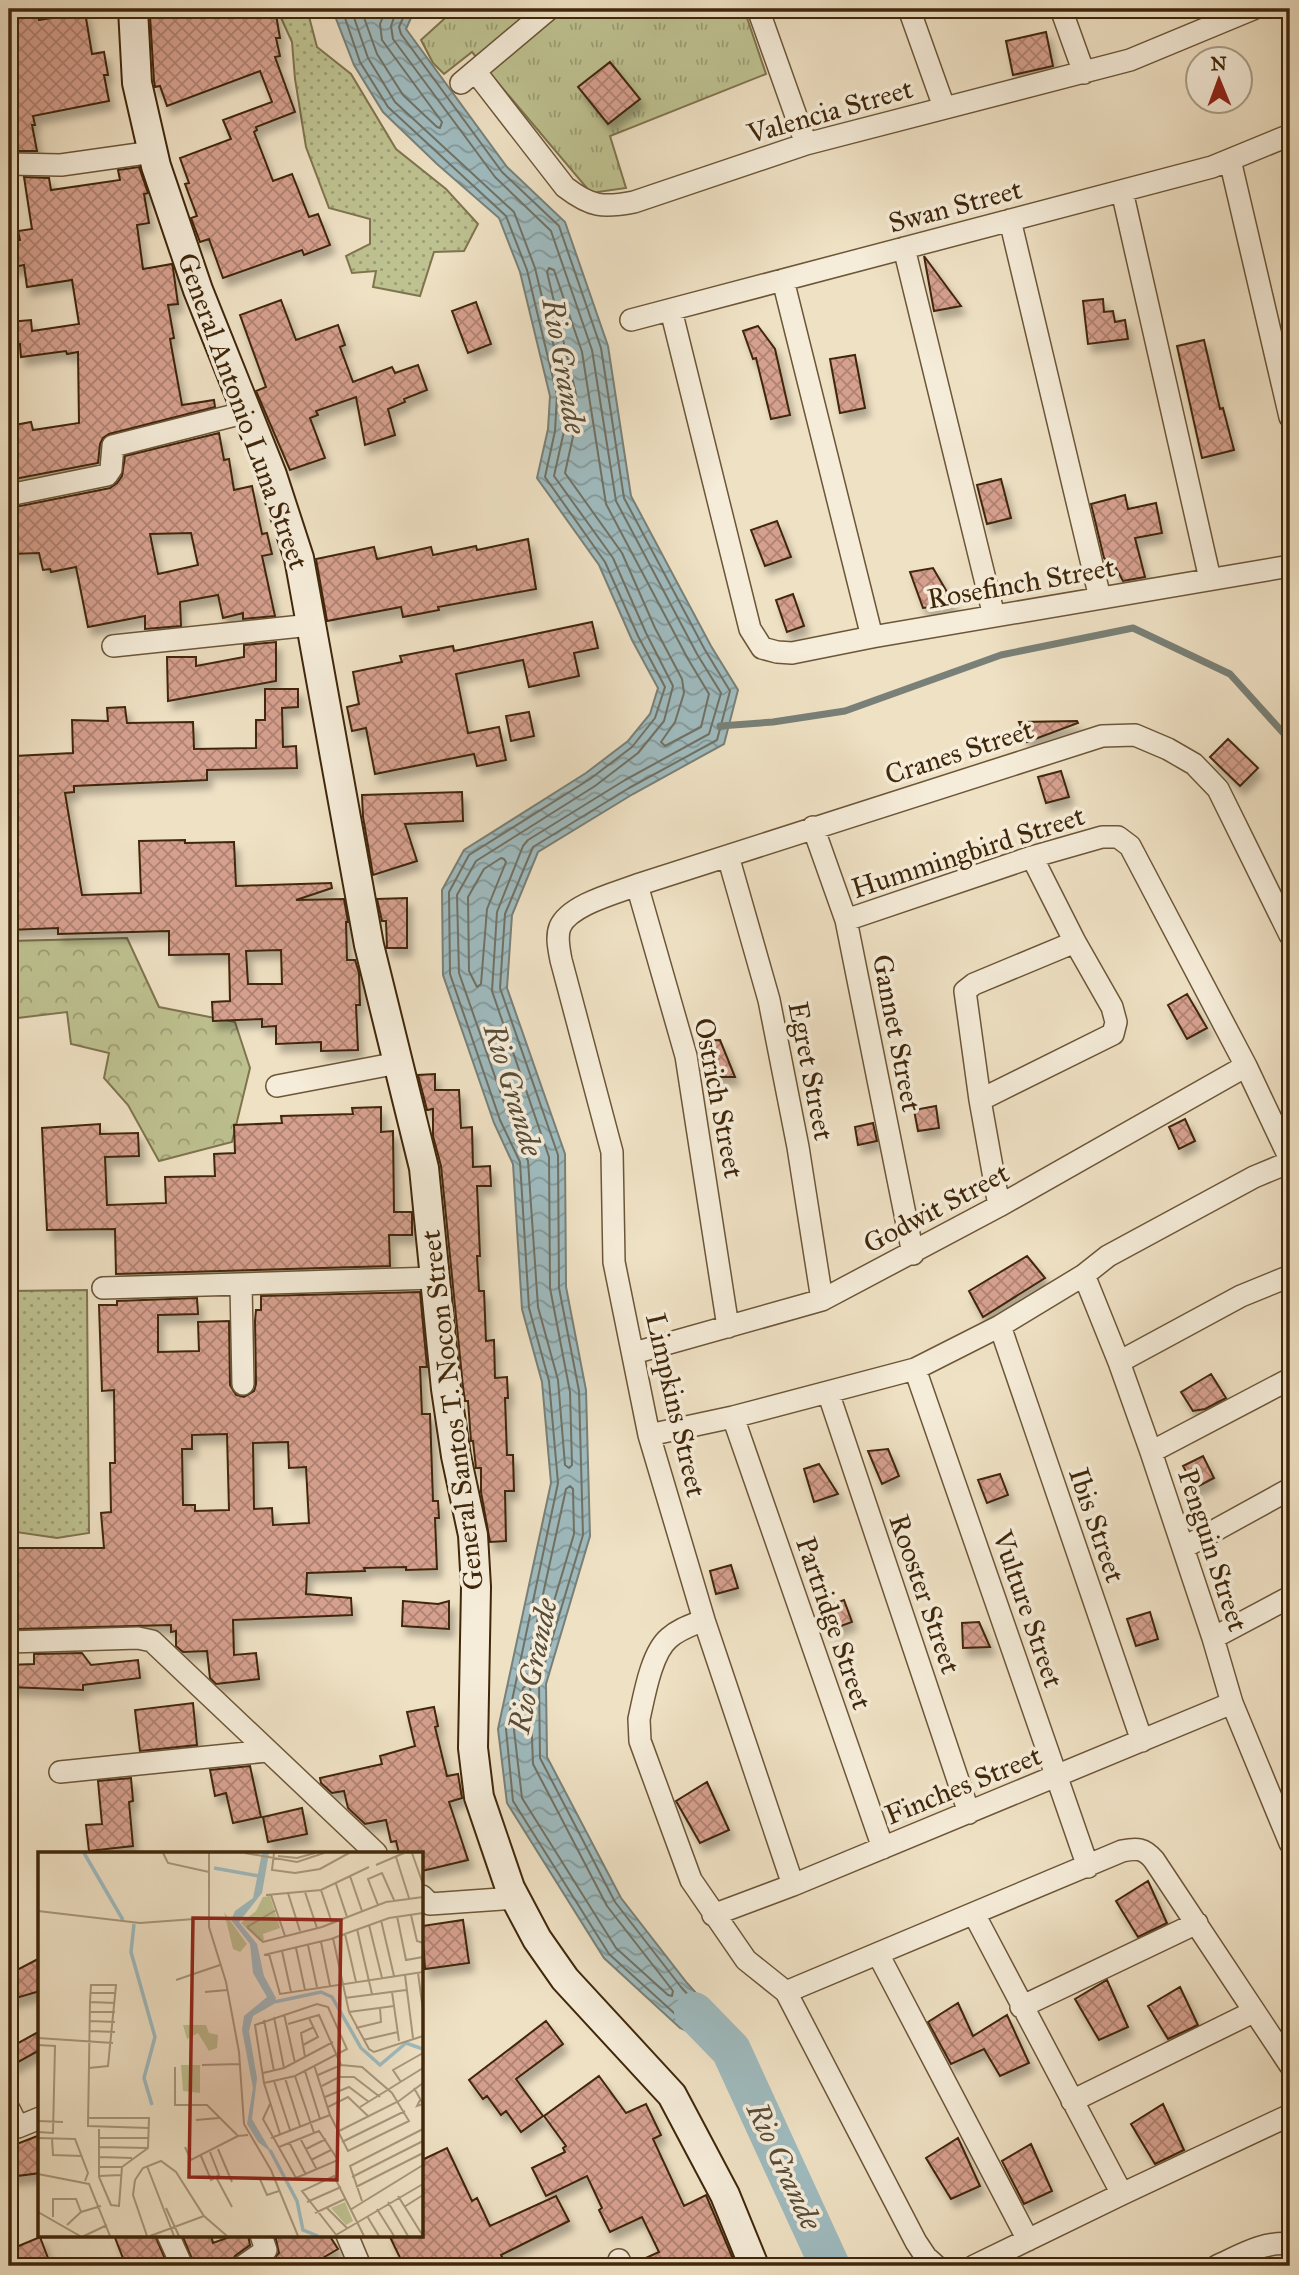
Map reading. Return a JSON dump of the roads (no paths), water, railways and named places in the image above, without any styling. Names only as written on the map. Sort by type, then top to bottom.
[{"type":"main road","name":"General Antonio Luna Street","points":[[133,9],[137,83],[153,152],[198,290],[272,475],[299,558],[369,945],[398,1063]]},
{"type":"main road","name":"General Santos T. Nocon Street","points":[[398,1063],[424,1168],[446,1389],[456,1456],[473,1535],[476,1587],[472,1748],[478,1797],[515,1898],[537,1939],[565,1979],[672,2095],[725,2195],[754,2266]]},
{"type":"street","name":"Valencia Street","points":[[549,9],[468,77],[565,187],[580,199],[596,205],[613,206],[634,202],[806,144],[1130,60],[1215,16],[1252,9]]},
{"type":"street","points":[[758,9],[806,144]]},
{"type":"street","points":[[909,9],[944,107]]},
{"type":"street","points":[[1061,9],[1084,72]]},
{"type":"street","name":"Swan Street","points":[[631,320],[1212,167],[1290,135]]},
{"type":"street","points":[[9,164],[61,165],[153,152]]},
{"type":"street","points":[[1230,160],[1290,416]]},
{"type":"street","points":[[1122,191],[1210,579]]},
{"type":"street","points":[[1010,220],[1100,598]]},
{"type":"street","points":[[904,248],[994,616]]},
{"type":"street","points":[[783,280],[872,637]]},
{"type":"street","name":"Rosefinch Street","points":[[670,310],[750,629],[762,648],[792,653],[1290,566]]},
{"type":"street","points":[[9,495],[107,475],[111,470],[113,446],[247,412]]},
{"type":"street","points":[[113,646],[312,625]]},
{"type":"street","name":"Cranes Street","points":[[560,928],[568,915],[583,906],[636,885],[1102,736],[1135,734],[1194,764],[1218,789],[1290,935]]},
{"type":"street","name":"Gannet Street","points":[[813,827],[846,920],[913,1254]]},
{"type":"street","name":"Hummingbird Street","points":[[846,920],[1032,857],[1102,837],[1118,837],[1130,846],[1246,1066],[1290,1161]]},
{"type":"street","name":"Egret Street","points":[[728,856],[769,1000],[798,1147],[822,1300]]},
{"type":"street","points":[[981,1100],[1113,1034],[1116,1022],[1112,1007],[1032,857]]},
{"type":"street","name":"Ostrich Street","points":[[636,885],[686,1056],[728,1327]]},
{"type":"street","name":"Limpkins Street","points":[[560,928],[558,943],[561,960],[612,1152],[614,1262],[649,1435],[704,1620],[793,1885]]},
{"type":"street","points":[[999,1206],[965,991],[974,984],[1075,942]]},
{"type":"street","points":[[277,1086],[398,1063]]},
{"type":"street","name":"Godwit Street","points":[[634,1353],[822,1300],[913,1254],[1246,1066]]},
{"type":"street","points":[[649,1435],[733,1417],[915,1369],[1000,1326],[1084,1275],[1108,1256],[1254,1177],[1290,1161]]},
{"type":"street","name":"Penguin Street","points":[[1084,1275],[1152,1452],[1232,1703],[1290,1843]]},
{"type":"street","points":[[1119,1362],[1241,1296],[1290,1276]]},
{"type":"street","points":[[103,1288],[435,1278]]},
{"type":"street","points":[[242,1285],[243,1384]]},
{"type":"street","name":"Ibis Street","points":[[1000,1326],[1142,1741]]},
{"type":"street","name":"Vulture Street","points":[[915,1369],[1088,1867]]},
{"type":"street","points":[[1152,1452],[1290,1379]]},
{"type":"street","name":"Rooster Street","points":[[828,1392],[969,1812]]},
{"type":"street","name":"Partridge Street","points":[[733,1417],[883,1848]]},
{"type":"street","points":[[1183,1548],[1290,1489]]},
{"type":"street","points":[[1213,1638],[1290,1597]]},
{"type":"street","points":[[704,1620],[667,1639],[659,1651],[641,1710],[639,1729],[644,1752],[691,1880],[746,1960],[786,1992],[916,2242],[926,2258],[936,2266]]},
{"type":"street","points":[[9,1642],[138,1638],[152,1640],[375,1852]]},
{"type":"street","name":"Finches Street","points":[[713,1915],[793,1885],[1232,1703]]},
{"type":"street","points":[[60,1772],[267,1751]]},
{"type":"street","points":[[786,1992],[1122,1851],[1139,1849],[1147,1852],[1154,1860],[1290,2065]]},
{"type":"street","points":[[424,1903],[515,1898]]},
{"type":"street","points":[[974,1914],[1122,2194]]},
{"type":"street","points":[[1021,2007],[1197,1923]]},
{"type":"street","points":[[878,1954],[1028,2240]]},
{"type":"street","points":[[1072,2101],[1253,2012]]},
{"type":"street","points":[[974,2266],[1290,2115]]},
{"type":"street","points":[[12,2123],[38,2118]]},
{"type":"street","points":[[168,2236],[182,2266]]},
{"type":"street","points":[[243,2266],[266,2250],[261,2236]]},
{"type":"street","points":[[347,2236],[359,2266]]},
{"type":"street","points":[[1217,2266],[1254,2248],[1290,2244]]},
{"type":"water","points":[[335,9],[415,9],[406,29],[507,167],[565,222],[608,346],[631,496],[711,646],[738,690],[724,744],[633,794],[538,852],[512,915],[507,988],[565,1154],[566,1287],[586,1390],[590,1536],[546,1684],[547,1757],[621,1898],[713,2012],[731,2050],[680,2028],[604,1958],[507,1803],[498,1729],[551,1483],[542,1382],[522,1309],[513,1164],[494,1123],[443,975],[442,890],[464,850],[586,773],[628,741],[650,714],[658,688],[632,640],[599,565],[537,478],[548,429],[550,396],[520,272],[499,218],[383,112],[354,65],[335,16]]},
{"type":"waterway","points":[[720,726],[773,722],[845,711],[1001,655],[1133,628],[1230,674],[1290,743]]},
{"type":"waterway","name":"Rio Grande","points":[[694,2012],[731,2050],[830,2266]]}]
